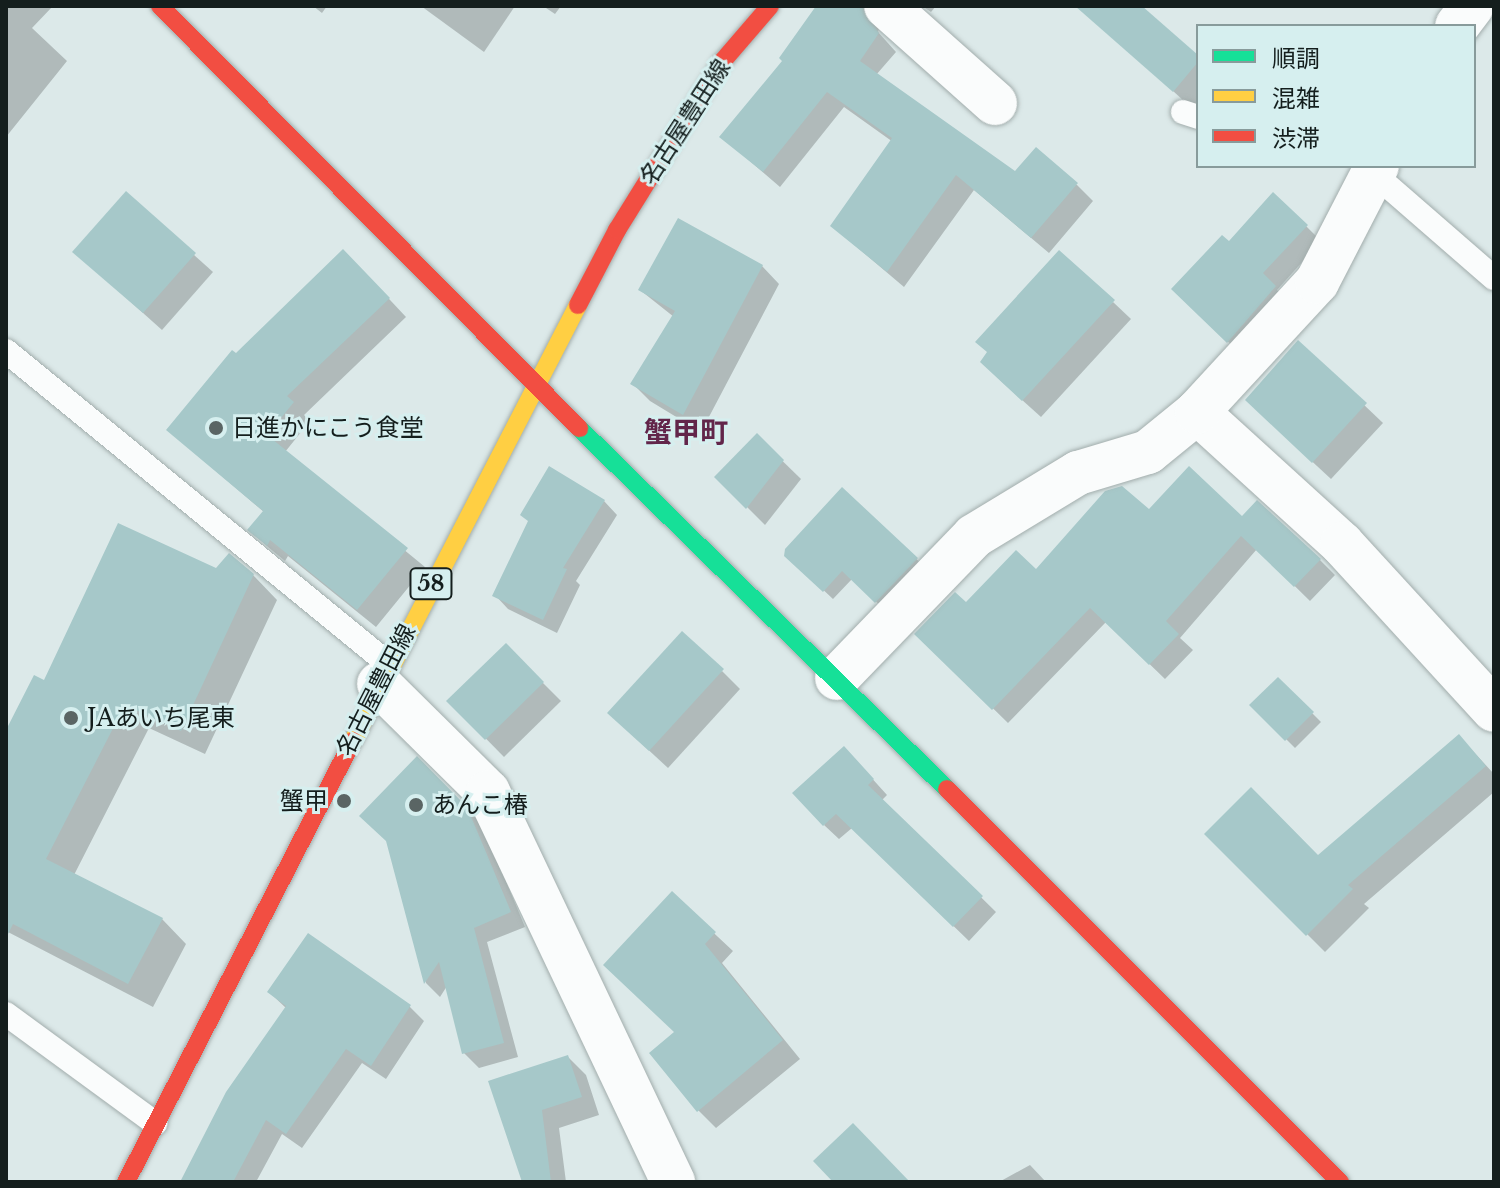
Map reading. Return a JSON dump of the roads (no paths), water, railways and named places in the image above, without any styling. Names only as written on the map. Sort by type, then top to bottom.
[{"type":"street","points":[[160,6],[533,384],[837,678],[1340,1182]]},
{"type":"street","name":"名古屋豊田線","points":[[126,1182],[533,384],[617,230],[721,63],[770,6]]},
{"type":"street","points":[[886,6],[995,103]]},
{"type":"street","points":[[1458,24],[1472,6]]},
{"type":"street","points":[[837,678],[974,536],[1078,473],[1148,452],[1197,412],[1317,282],[1375,170]]},
{"type":"street","points":[[1197,412],[1342,544],[1494,710]]},
{"type":"street","points":[[384,674],[488,792],[673,1182]]},
{"type":"lane","points":[[1375,170],[1494,278]]},
{"type":"lane","points":[[7,354],[384,674]]},
{"type":"lane","points":[[6,1014],[155,1123]]},
{"type":"place","name":"日進かにこう食堂","points":[[216,428]]},
{"type":"place","name":"JAあいち尾東","points":[[71,718]]},
{"type":"place","name":"蟹甲","points":[[344,801]]},
{"type":"place","name":"あんこ椿","points":[[416,805]]},
{"type":"district","name":"蟹甲町","points":[[686,433]]}]
